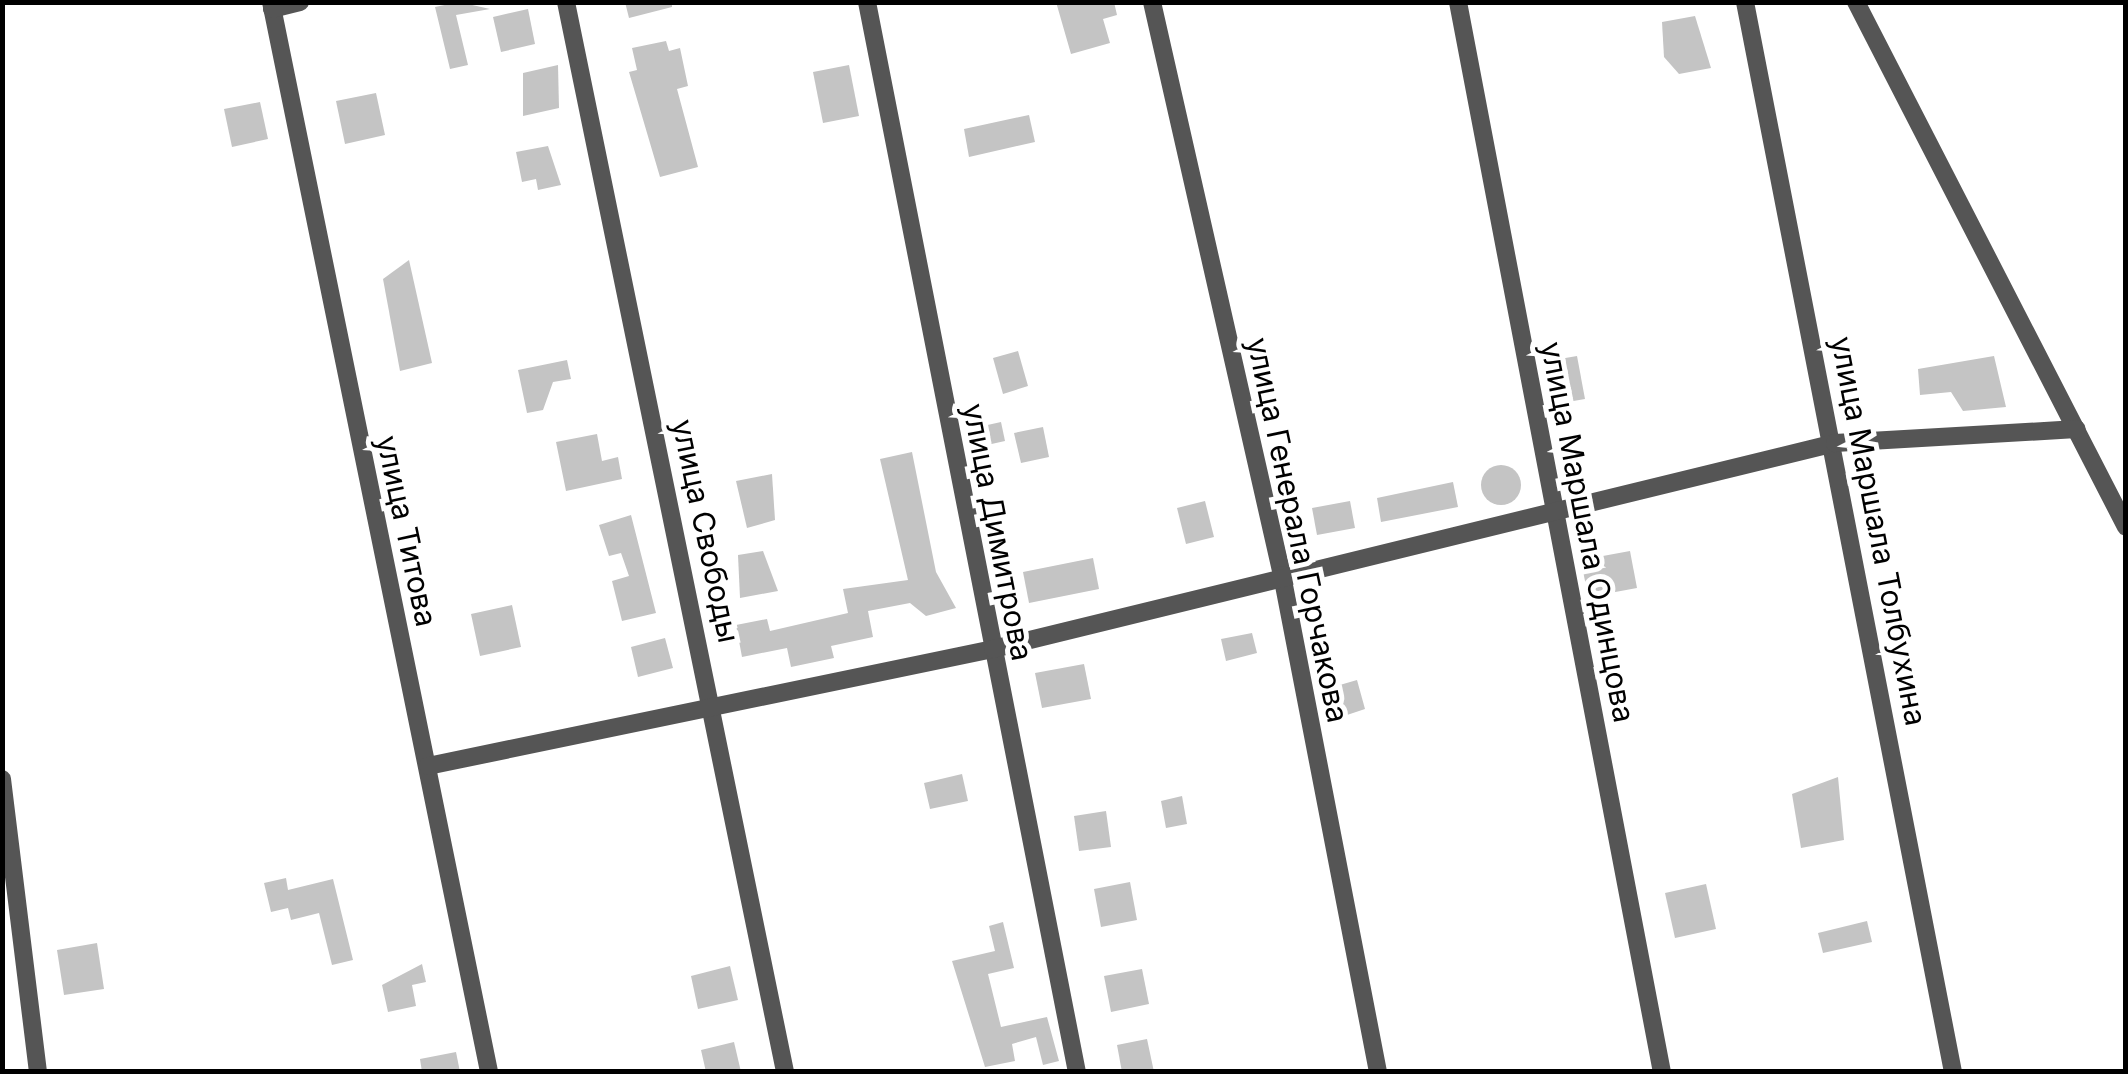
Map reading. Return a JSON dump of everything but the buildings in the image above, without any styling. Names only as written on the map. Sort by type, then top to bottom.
[{"type":"street","points":[[271,6],[300,2]]},
{"type":"street","name":"улица Свободы","points":[[566,2],[714,705],[785,1072]]},
{"type":"street","name":"улица Димитрова","points":[[867,2],[1077,1072]]},
{"type":"street","name":"улица Генерала Горчакова","points":[[1152,2],[1282,575],[1378,1072]]},
{"type":"street","name":"улица Маршала Одинцова","points":[[1458,2],[1662,1072]]},
{"type":"street","name":"улица Маршала Толбухина","points":[[1745,2],[1835,443],[1953,1072]]},
{"type":"street","points":[[1856,2],[2126,527]]},
{"type":"street","name":"улица Титова","points":[[271,6],[489,1072]]},
{"type":"street","points":[[428,766],[993,649],[1282,575],[1558,516],[1835,443],[2077,429]]},
{"type":"street","points":[[2,779],[35,1071]]}]
